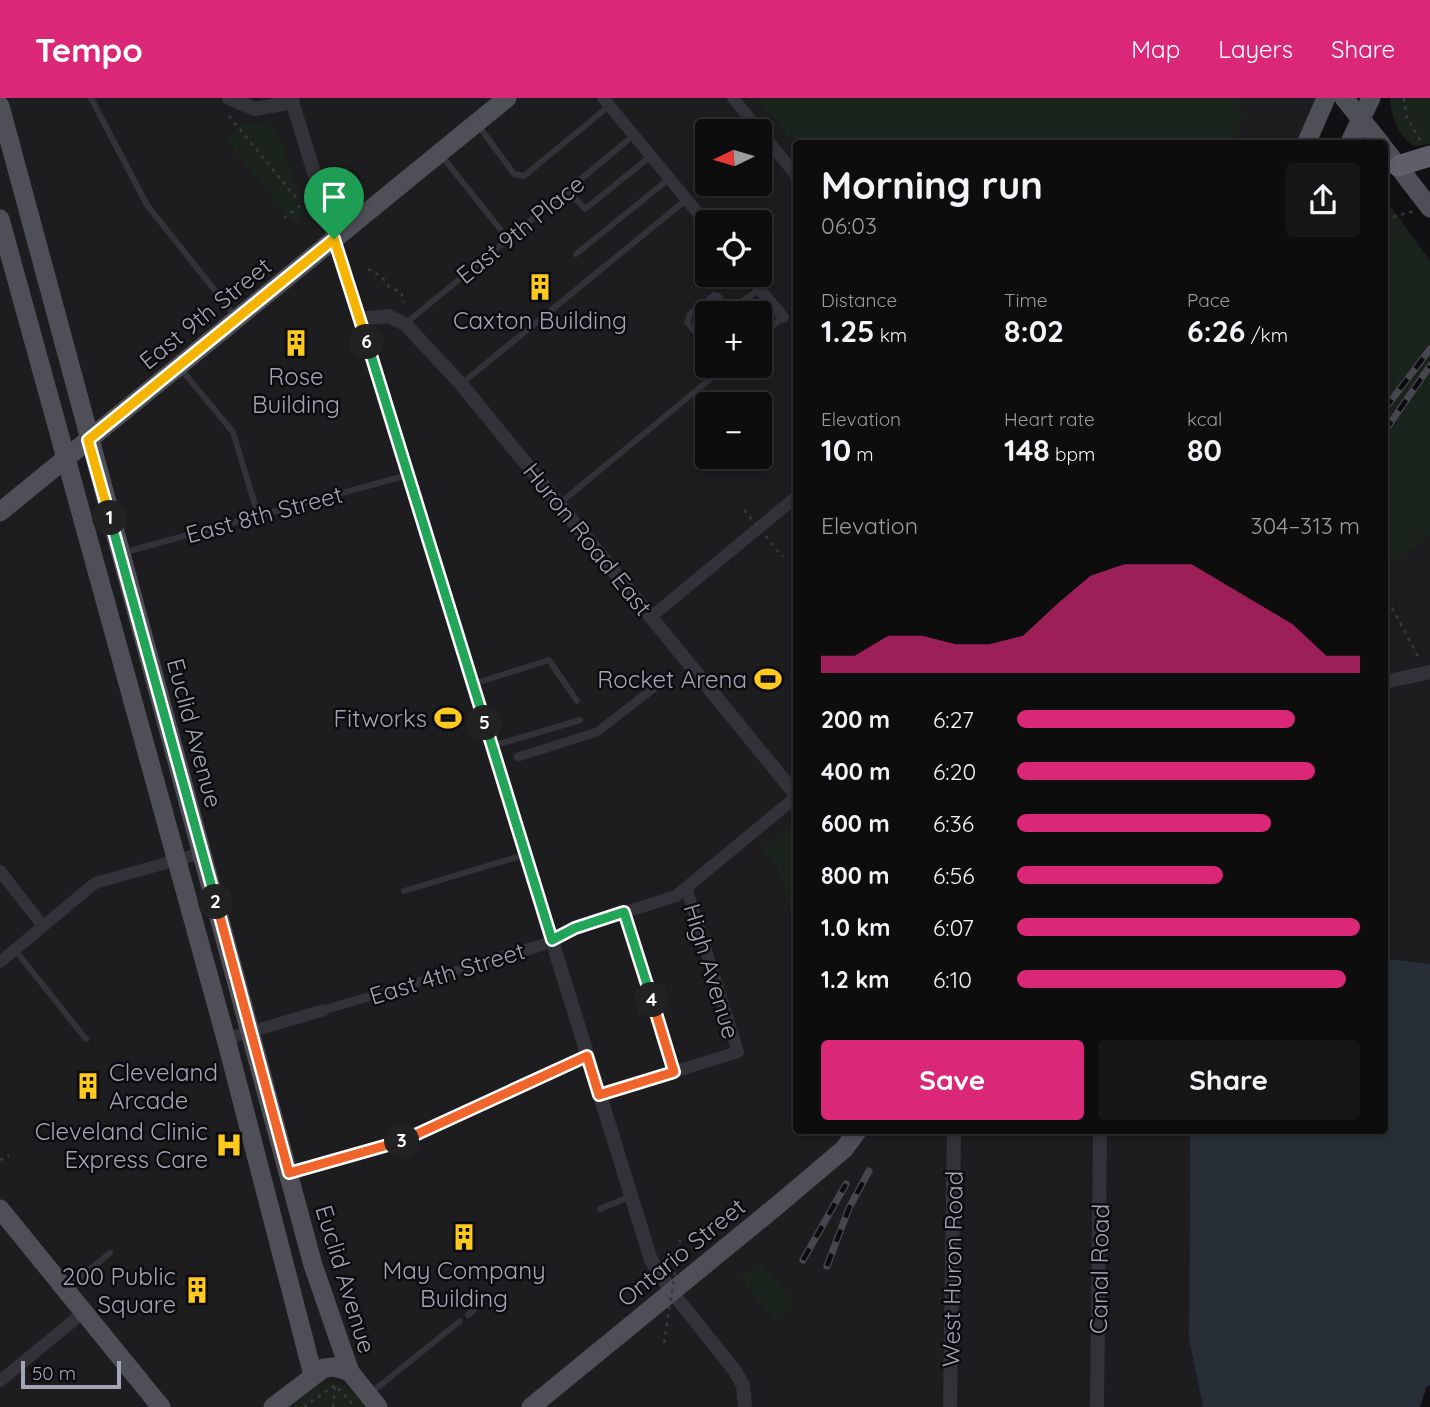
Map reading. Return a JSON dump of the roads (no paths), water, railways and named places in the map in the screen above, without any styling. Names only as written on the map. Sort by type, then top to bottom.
[{"type":"highway","points":[[1391,169],[1427,150]]},
{"type":"main road","name":"East 9th Street","points":[[0,512],[507,98]]},
{"type":"main road","points":[[1308,140],[1326,98]]},
{"type":"main road","points":[[1344,98],[1378,140]]},
{"type":"main road","points":[[1351,140],[1371,98]]},
{"type":"main road","name":"Euclid Avenue","points":[[0,106],[88,440],[313,1265],[362,1404]]},
{"type":"main road","points":[[1391,169],[1430,208]]},
{"type":"main road","name":"Euclid Avenue","points":[[0,219],[226,1039],[313,1375]]},
{"type":"main road","name":"Ontario Street","points":[[531,1407],[844,1149],[855,1134]]},
{"type":"main road","points":[[0,1209],[161,1407]]},
{"type":"main road","points":[[273,1407],[313,1375],[329,1367],[350,1372]]},
{"type":"street","points":[[229,98],[255,108],[292,100],[651,1260],[672,1292],[735,1371],[743,1385],[745,1407]]},
{"type":"street","points":[[733,98],[793,171]]},
{"type":"street","points":[[607,102],[696,210]]},
{"type":"street","points":[[760,289],[783,317]]},
{"type":"street","points":[[360,319],[388,316],[405,324]]},
{"type":"street","name":"Huron Road East","points":[[405,324],[461,384],[793,792]]},
{"type":"street","points":[[651,617],[793,500]]},
{"type":"street","points":[[1388,681],[1426,668]]},
{"type":"street","points":[[518,757],[597,732],[668,677]]},
{"type":"street","name":"East 4th Street","points":[[226,1039],[552,940],[575,928],[687,890],[793,799]]},
{"type":"street","points":[[0,962],[95,883],[202,852]]},
{"type":"street","points":[[0,871],[43,926]]},
{"type":"street","name":"High Avenue","points":[[674,1072],[738,1052],[687,890]]},
{"type":"street","points":[[599,1095],[674,1072]]},
{"type":"street","name":"West Huron Road","points":[[950,1407],[954,1134]]},
{"type":"street","name":"Canal Road","points":[[1097,1407],[1100,1134]]},
{"type":"street","points":[[0,1381],[84,1312]]},
{"type":"lane","points":[[91,98],[147,205],[237,319]]},
{"type":"lane","points":[[477,123],[514,174],[524,176],[607,102]]},
{"type":"lane","name":"East 9th Place","points":[[405,324],[635,135]]},
{"type":"lane","points":[[440,153],[508,239]]},
{"type":"lane","points":[[568,190],[585,209],[651,156]]},
{"type":"lane","points":[[576,254],[670,178]]},
{"type":"lane","points":[[461,384],[687,199]]},
{"type":"lane","points":[[745,301],[760,289]]},
{"type":"lane","points":[[706,301],[713,295],[720,301]]},
{"type":"lane","points":[[695,310],[686,318],[695,330]]},
{"type":"lane","points":[[772,327],[783,317]]},
{"type":"lane","points":[[179,366],[233,432],[258,515]]},
{"type":"lane","points":[[559,503],[711,378]]},
{"type":"lane","name":"East 8th Street","points":[[120,553],[408,475]]},
{"type":"lane","points":[[473,684],[549,660],[577,701]]},
{"type":"lane","points":[[492,746],[580,719]]},
{"type":"lane","points":[[404,891],[526,855]]},
{"type":"lane","points":[[624,912],[674,1072]]},
{"type":"lane","points":[[15,950],[86,1039]]},
{"type":"lane","points":[[289,1173],[409,1139],[587,1056]]},
{"type":"lane","points":[[600,1209],[631,1196]]},
{"type":"lane","points":[[66,1290],[110,1253]]},
{"type":"lane","points":[[468,1315],[475,1309]]},
{"type":"lane","points":[[362,1404],[460,1321]]},
{"type":"railway","points":[[1388,405],[1430,349]]},
{"type":"railway","points":[[1388,426],[1430,366]]},
{"type":"railway","points":[[827,1266],[849,1208],[869,1171]]},
{"type":"railway","points":[[803,1260],[846,1184]]},
{"type":"place","name":"Caxton Building","points":[[540,287]]},
{"type":"place","name":"Rose Building","points":[[296,343]]},
{"type":"place","name":"Rocket Arena","points":[[768,679]]},
{"type":"place","name":"Fitworks","points":[[448,718]]},
{"type":"place","name":"Cleveland Arcade","points":[[88,1086]]},
{"type":"place","name":"Cleveland Clinic Express Care","points":[[229,1145]]},
{"type":"place","name":"May Company Building","points":[[464,1237]]},
{"type":"place","name":"200 Public Square","points":[[197,1290]]}]
